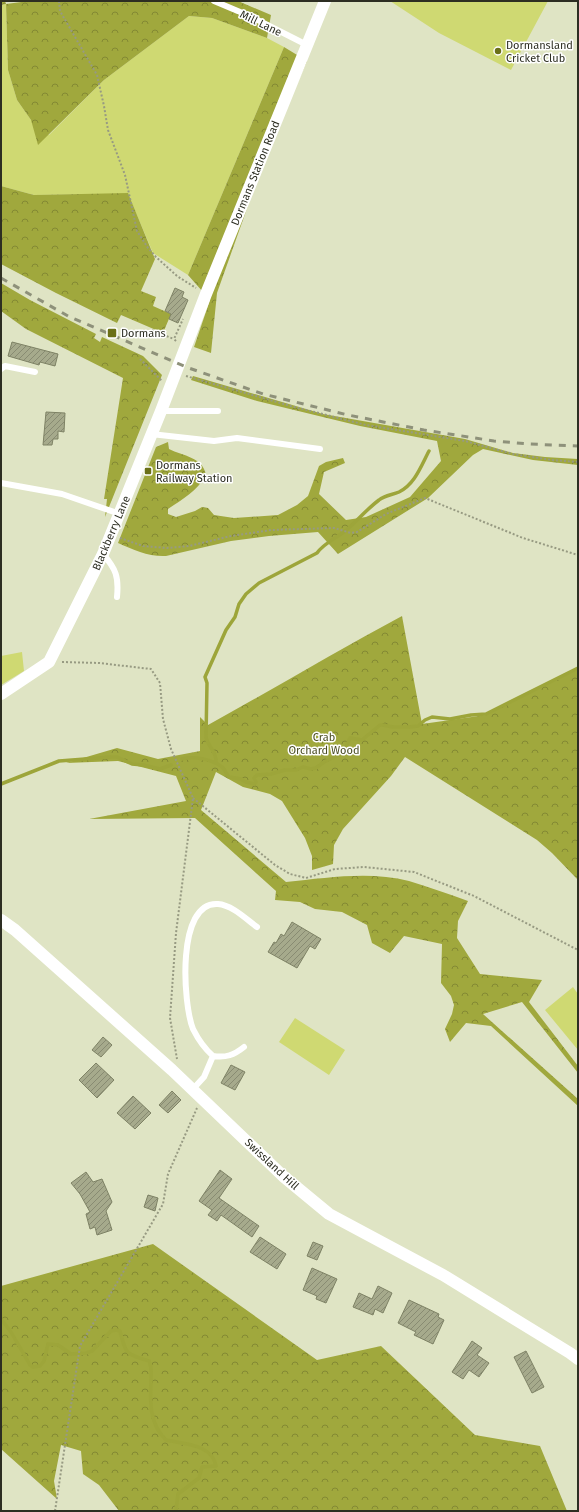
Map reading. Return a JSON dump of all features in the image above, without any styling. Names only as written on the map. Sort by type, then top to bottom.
[{"type":"street","name":"Dormans Station Road","points":[[186,346],[325,1]]},
{"type":"street","name":"Blackberry Lane","points":[[1,694],[49,662],[103,554],[161,411],[168,385],[186,346]]},
{"type":"street","name":"Swissland Hill","points":[[1,920],[26,940],[172,1070],[283,1176],[329,1214],[444,1275],[578,1359]]},
{"type":"lane","name":"Mill Lane","points":[[214,1],[252,17],[307,45]]},
{"type":"lane","points":[[1,369],[5,366],[35,372]]},
{"type":"lane","points":[[161,411],[218,411]]},
{"type":"lane","points":[[151,434],[214,441],[237,438],[320,449]]},
{"type":"lane","points":[[1,483],[62,494],[120,514]]},
{"type":"lane","points":[[103,554],[115,570],[118,585],[117,597]]},
{"type":"lane","points":[[244,1047],[235,1054],[222,1057],[213,1056],[205,1049],[193,1028],[188,1007],[185,978],[187,945],[193,922],[205,906],[212,904],[220,904],[228,907],[257,927]]},
{"type":"lane","points":[[197,1094],[213,1056]]},
{"type":"path","points":[[59,1],[60,11],[97,75],[108,130],[125,175],[137,231],[156,257],[177,276],[195,288]]},
{"type":"path","points":[[150,333],[151,330],[174,339]]},
{"type":"path","points":[[140,359],[168,385]]},
{"type":"path","points":[[185,376],[291,406],[366,425],[465,441],[513,454],[578,462]]},
{"type":"path","points":[[111,535],[143,546],[167,548],[189,546],[231,536],[271,530],[318,528],[343,530],[351,533],[357,532],[386,514],[424,498],[523,538],[578,555]]},
{"type":"path","points":[[49,662],[99,663],[152,669],[160,683],[163,719],[171,749],[193,798],[275,866],[290,874],[306,878],[335,869],[364,867],[414,872],[474,896],[578,950]]},
{"type":"path","points":[[172,1070],[178,1062],[170,1018],[176,940],[193,798]]},
{"type":"path","points":[[55,1511],[80,1346],[163,1204],[168,1174],[197,1094]]},
{"type":"green space","points":[[1,1],[5,1],[6,4],[1,5]]},
{"type":"green space","points":[[29,1],[238,1],[271,15],[267,38],[212,18],[189,16],[104,80],[38,145],[31,120],[17,100],[8,70],[6,4]]},
{"type":"green space","name":"Dormansland Cricket Club","points":[[390,1],[548,1],[511,70],[439,33]]},
{"type":"green space","points":[[6,4],[8,70],[17,100],[31,120],[49,135],[104,80],[189,16],[212,18],[267,38],[284,47],[188,275],[153,253],[128,194],[34,195],[1,186],[1,5]]},
{"type":"green space","points":[[284,47],[307,61],[265,158],[217,293],[211,353],[194,347],[210,300],[188,275]]},
{"type":"green space","points":[[1,186],[34,195],[128,193],[155,259],[141,291],[156,297],[153,306],[171,314],[163,333],[121,315],[117,323],[1,264]]},
{"type":"green space","points":[[1,283],[30,300],[96,334],[94,338],[100,342],[102,337],[143,356],[162,375],[105,517],[107,499],[104,499],[123,378],[26,329],[1,311]]},
{"type":"green space","points":[[193,376],[323,414],[465,439],[513,453],[578,459],[578,465],[533,460],[483,449],[473,455],[428,498],[338,554],[318,532],[231,541],[166,556],[148,554],[118,543],[156,447],[168,442],[169,449],[192,458],[201,464],[206,475],[194,490],[168,509],[168,514],[176,517],[195,511],[202,507],[208,508],[214,515],[234,518],[278,515],[297,505],[308,496],[319,466],[326,462],[343,458],[345,463],[324,472],[319,494],[346,520],[366,517],[410,497],[441,461],[437,441],[360,426],[257,401],[191,380]]},
{"type":"green space","name":"Crab Orchard Wood","points":[[402,616],[422,724],[486,715],[578,669],[578,880],[537,840],[405,757],[391,776],[343,829],[334,845],[333,864],[312,870],[312,856],[305,838],[282,801],[270,794],[243,787],[216,772],[201,810],[286,882],[332,877],[379,876],[409,881],[468,901],[458,921],[457,938],[480,974],[542,980],[529,1002],[578,1066],[578,1073],[522,1002],[483,1014],[578,1099],[578,1106],[491,1026],[466,1023],[450,1042],[445,1029],[452,1014],[454,1005],[451,996],[441,983],[442,944],[404,936],[390,953],[372,943],[367,925],[342,912],[315,909],[300,902],[275,900],[276,891],[195,818],[89,819],[186,801],[176,776],[118,761],[66,763],[117,748],[158,759],[200,751],[200,717],[208,725]]},
{"type":"green space","points":[[22,652],[24,671],[1,685],[1,656]]},
{"type":"green space","points":[[573,987],[578,994],[578,1050],[545,1010]]},
{"type":"green space","points":[[295,1018],[345,1050],[329,1075],[279,1042]]},
{"type":"green space","points":[[153,1244],[317,1360],[381,1346],[475,1435],[540,1446],[567,1511],[119,1511],[99,1485],[83,1474],[81,1451],[61,1445],[54,1481],[57,1499],[1,1449],[1,1286]]},
{"type":"building","name":"Dormans","points":[[175,288],[184,292],[182,297],[188,300],[178,323],[169,319],[171,314],[165,311]]},
{"type":"building","points":[[12,342],[58,354],[55,366],[40,362],[39,365],[8,356]]},
{"type":"building","points":[[46,412],[65,413],[64,432],[58,431],[58,439],[53,439],[52,445],[43,445]]},
{"type":"building","points":[[292,922],[321,939],[315,949],[310,946],[297,968],[268,952],[274,942],[276,943],[281,934],[284,936]]},
{"type":"building","points":[[103,1037],[112,1045],[101,1057],[92,1050]]},
{"type":"building","points":[[96,1063],[114,1080],[97,1098],[79,1080]]},
{"type":"building","points":[[231,1065],[245,1072],[235,1090],[221,1083]]},
{"type":"building","points":[[172,1091],[181,1100],[168,1113],[159,1105]]},
{"type":"building","points":[[133,1096],[151,1113],[135,1129],[117,1113]]},
{"type":"building","points":[[220,1170],[232,1179],[219,1198],[259,1226],[252,1237],[221,1215],[217,1221],[208,1215],[212,1210],[199,1201]]},
{"type":"building","points":[[86,1172],[93,1182],[102,1179],[112,1202],[106,1211],[112,1230],[97,1235],[95,1227],[90,1229],[86,1214],[90,1212],[80,1194],[71,1183]]},
{"type":"building","points":[[148,1195],[158,1198],[155,1211],[144,1207]]},
{"type":"building","points":[[260,1237],[286,1254],[277,1269],[250,1252]]},
{"type":"building","points":[[313,1242],[323,1246],[317,1260],[307,1256]]},
{"type":"building","points":[[312,1268],[337,1279],[326,1303],[316,1299],[317,1296],[303,1290]]},
{"type":"building","points":[[378,1286],[392,1293],[383,1313],[375,1309],[373,1315],[353,1307],[359,1293],[372,1299]]},
{"type":"building","points":[[409,1300],[439,1314],[438,1317],[444,1320],[433,1344],[414,1335],[416,1332],[398,1323]]},
{"type":"building","points":[[472,1341],[482,1348],[477,1355],[489,1363],[479,1377],[469,1370],[463,1379],[452,1372]]},
{"type":"building","points":[[526,1351],[544,1387],[532,1393],[514,1357]]},
{"type":"waterway","points":[[216,762],[215,755],[206,737],[207,683],[205,677],[226,630],[235,617],[239,604],[246,594],[259,583],[317,553],[326,544],[345,531],[381,498],[405,489],[417,474],[429,451]]},
{"type":"waterway","points":[[182,759],[192,758],[208,760],[222,767],[229,777],[241,779],[254,784],[256,782],[254,778],[257,775],[271,774],[285,770],[296,770],[303,767],[311,769],[316,768],[324,762],[343,753],[350,738],[362,740],[380,725],[409,727],[418,726],[425,720],[432,717],[450,719],[486,714],[578,668]]},
{"type":"waterway","points":[[1,784],[59,761],[117,757],[132,764],[160,769],[171,765]]},
{"type":"waterway","points":[[1,1319],[11,1332],[30,1365],[33,1367],[40,1366],[44,1361],[48,1344],[58,1345],[71,1354],[86,1353],[92,1351],[111,1331],[116,1330],[120,1331],[124,1345],[131,1355],[149,1361],[151,1366],[152,1412],[156,1427],[160,1434],[166,1440],[189,1444],[203,1449],[209,1453],[216,1466],[202,1467],[199,1478],[178,1494],[176,1511]]},
{"type":"railway","points":[[1,278],[68,316],[186,367],[263,394],[348,415],[424,430],[494,441],[578,446]]},
{"type":"place","name":"Dormansland Cricket Club","points":[[498,51]]},
{"type":"place","name":"Dormans","points":[[112,333]]},
{"type":"place","name":"Dormans Railway Station","points":[[148,471]]}]
